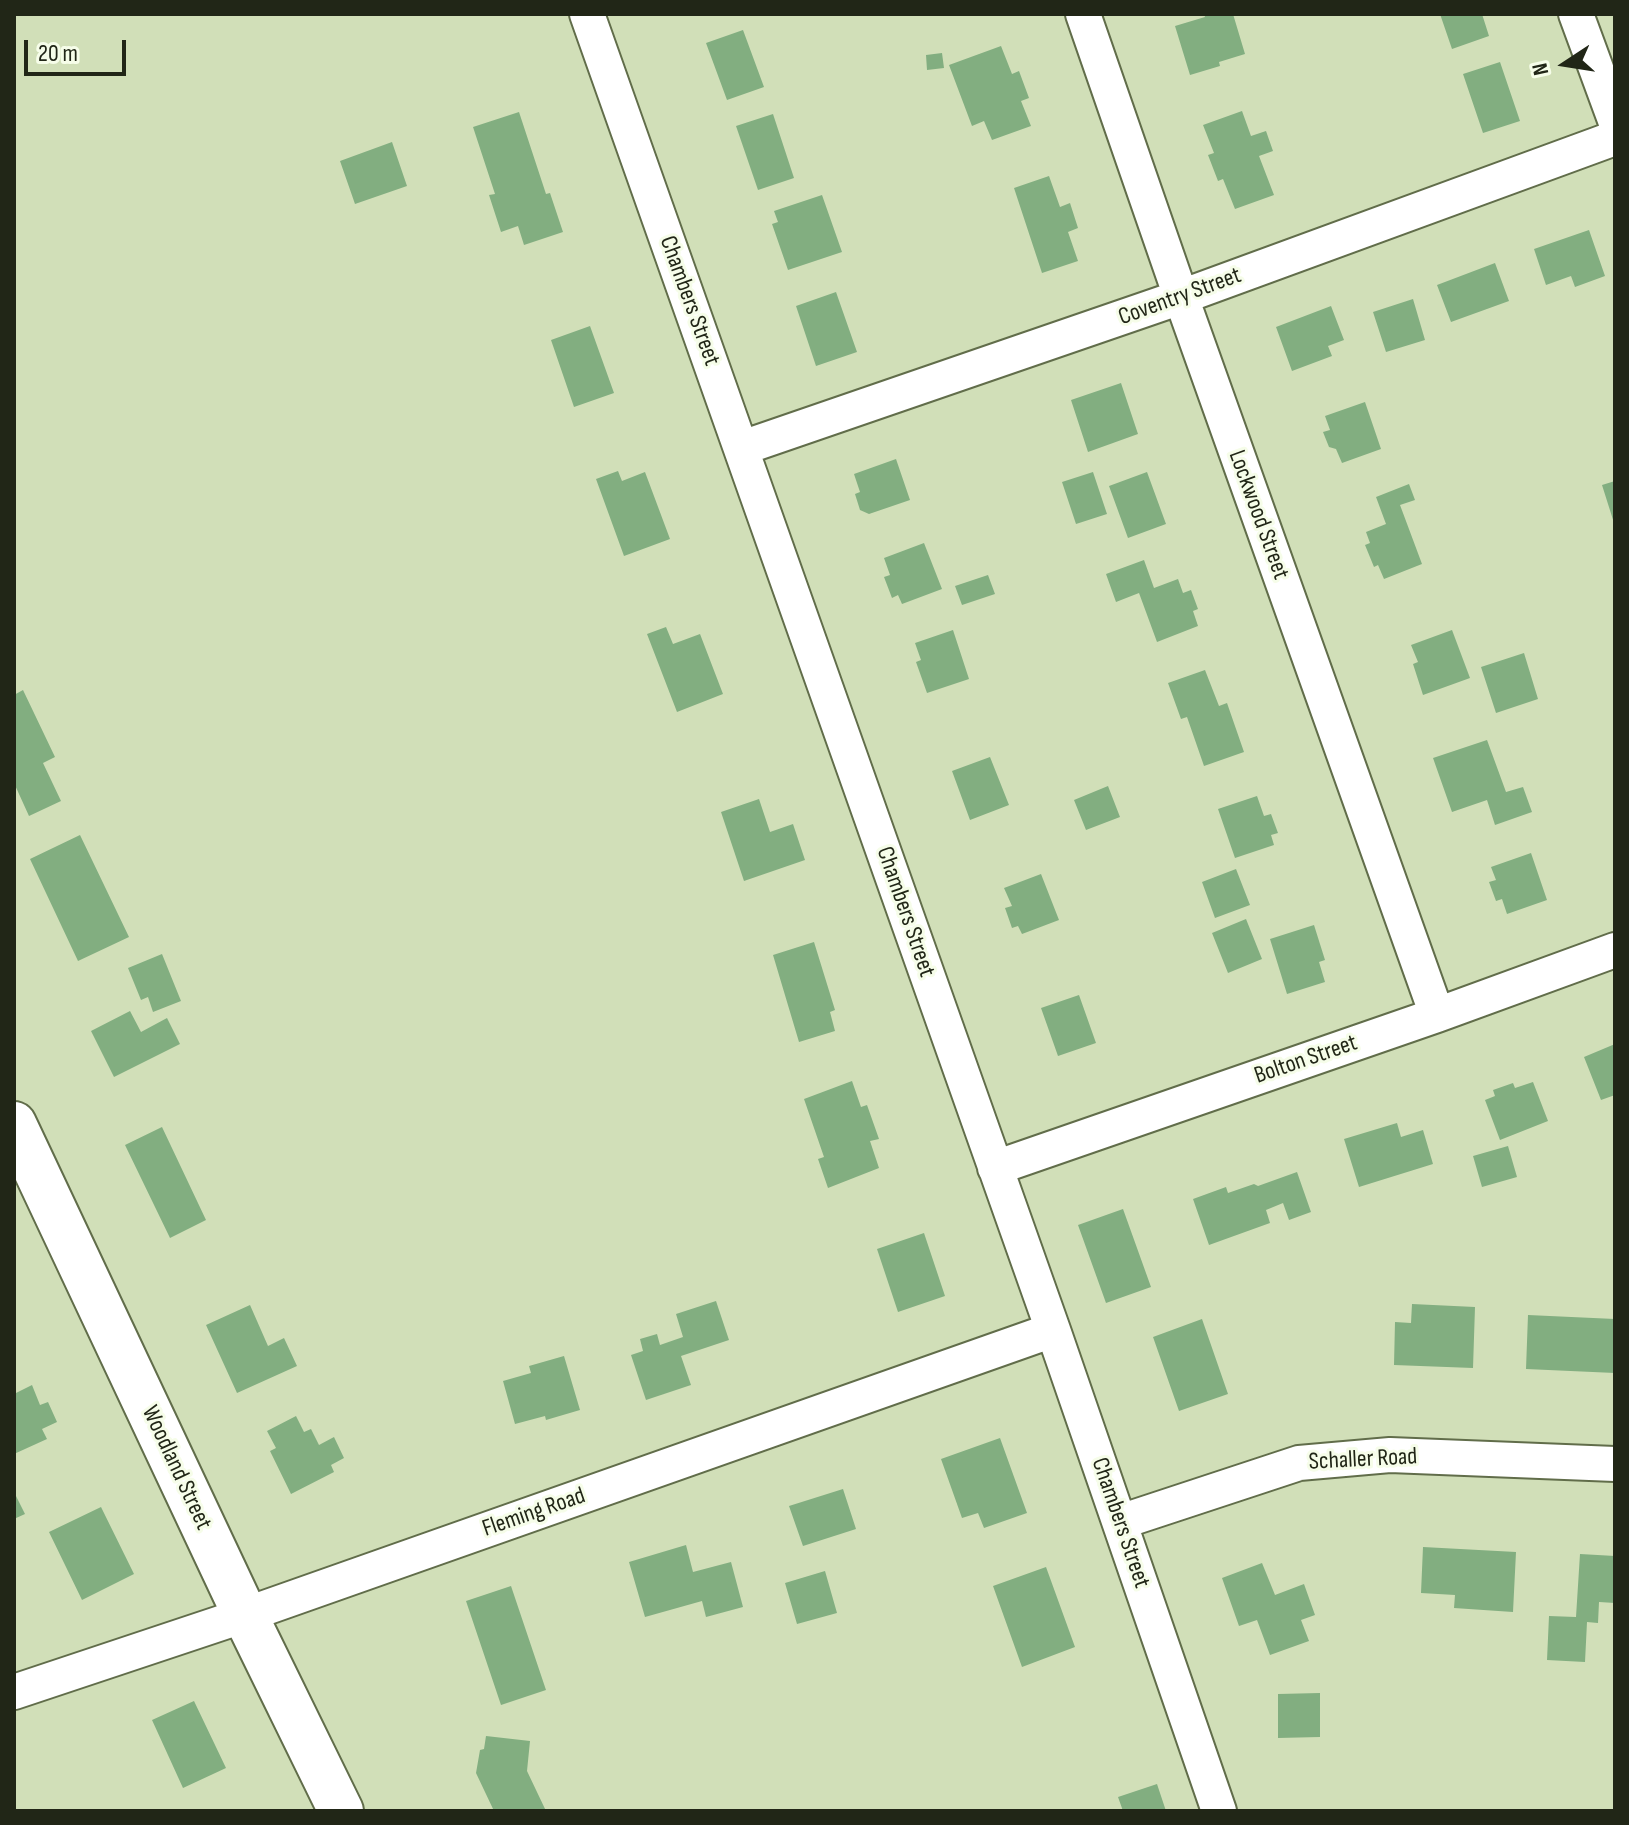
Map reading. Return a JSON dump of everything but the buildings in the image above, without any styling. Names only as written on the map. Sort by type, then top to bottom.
[{"type":"street","name":"Chambers Street","points":[[587,14],[1053,1330],[1219,1811]]},
{"type":"street","name":"Lockwood Street","points":[[1083,14],[1437,1015]]},
{"type":"street","points":[[1576,14],[1615,120]]},
{"type":"street","name":"Coventry Street","points":[[742,448],[1181,297],[1615,138]]},
{"type":"street","name":"Bolton Street","points":[[995,1168],[1615,950]]},
{"type":"street","name":"Woodland Street","points":[[14,1124],[245,1615],[341,1811]]},
{"type":"street","name":"Fleming Road","points":[[14,1692],[245,1615],[1053,1330]]},
{"type":"street","name":"Schaller Road","points":[[1120,1522],[1299,1463],[1390,1455],[1615,1464]]}]
